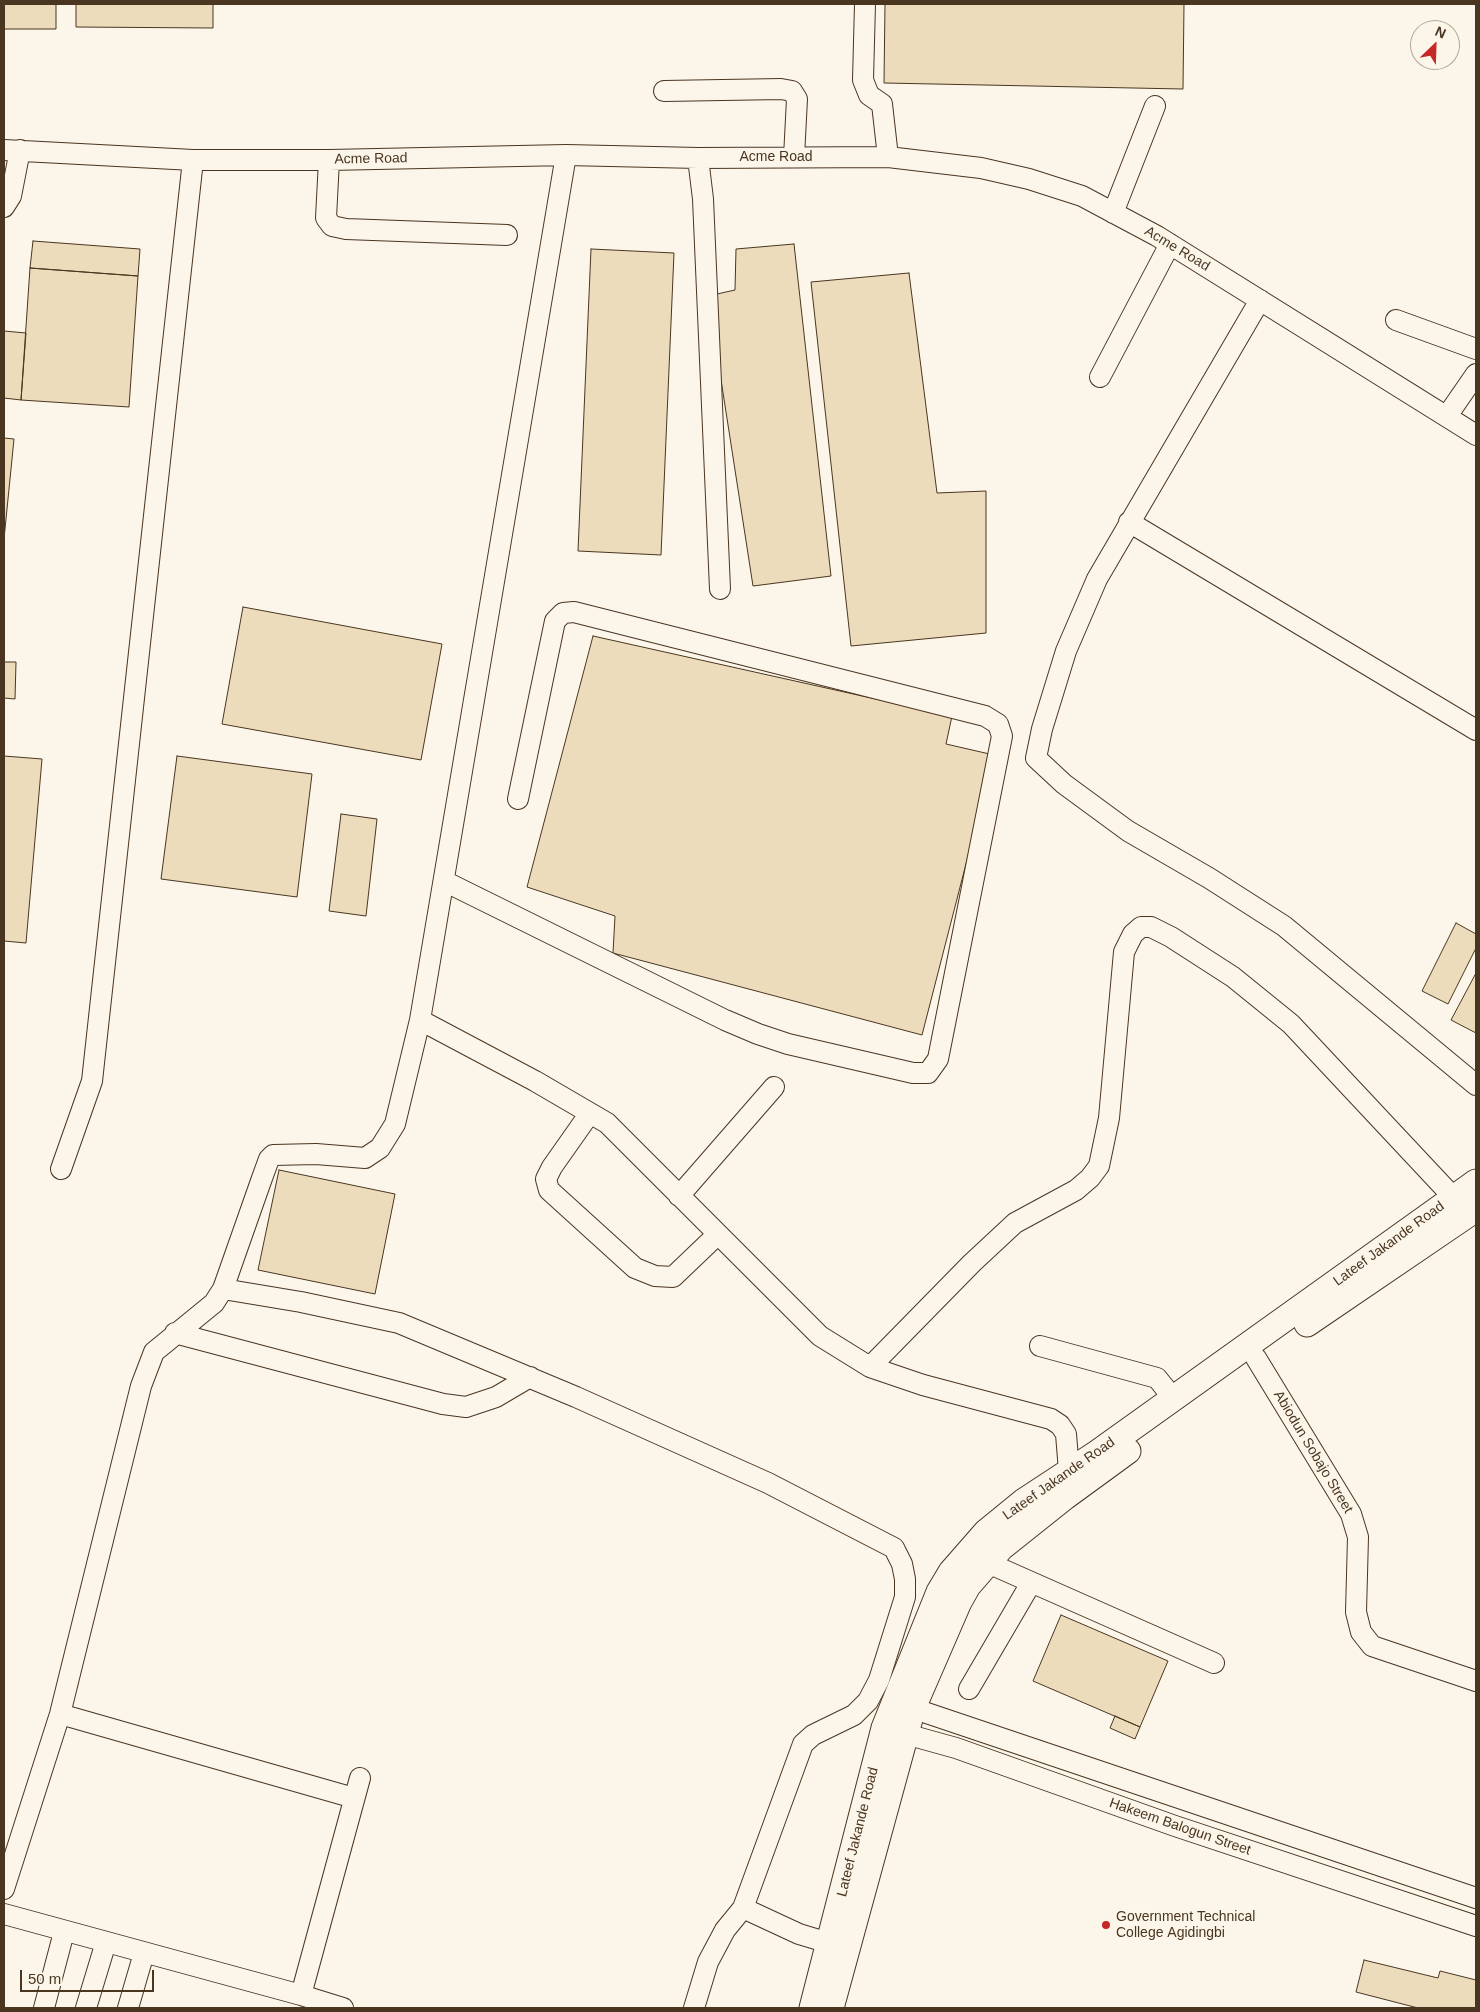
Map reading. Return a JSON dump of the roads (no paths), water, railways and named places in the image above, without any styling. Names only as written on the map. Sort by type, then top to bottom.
[{"type":"main road","name":"Lateef Jakande Road","points":[[812,2008],[829,1943],[939,1592],[951,1572],[986,1532],[1024,1501],[1174,1398],[1476,1182]]},
{"type":"main road","name":"Lateef Jakande Road","points":[[903,1705],[968,1586],[1001,1548],[1065,1497],[1256,1358],[1476,1208]]},
{"type":"main road","name":"Lateef Jakande Road","points":[[831,2008],[895,1731]]},
{"type":"street","points":[[865,4],[863,80],[869,95],[882,104],[888,157]]},
{"type":"street","points":[[664,90],[781,89],[792,91],[797,99],[794,157]]},
{"type":"street","points":[[1113,213],[1155,106]]},
{"type":"street","points":[[4,207],[11,196],[12,150]]},
{"type":"street","name":"Acme Road","points":[[12,150],[192,160],[329,160],[566,155],[698,158],[888,157],[981,168],[1029,179],[1082,196],[1170,244],[1476,435]]},
{"type":"street","points":[[4,1889],[60,1714],[141,1386],[154,1352],[214,1303],[223,1289],[263,1174],[273,1155],[316,1154],[365,1158],[380,1148],[394,1124],[420,1020],[566,155]]},
{"type":"street","points":[[698,158],[703,199],[720,589]]},
{"type":"street","points":[[61,1170],[92,1081],[192,160]]},
{"type":"street","points":[[329,160],[326,218],[332,226],[346,229],[507,235]]},
{"type":"street","points":[[1100,377],[1170,244]]},
{"type":"street","points":[[1260,300],[1097,579],[1066,651],[1042,729],[1036,758],[1064,784],[1128,831],[1209,878],[1284,926],[1476,1085]]},
{"type":"street","points":[[1396,320],[1476,349]]},
{"type":"street","points":[[1447,416],[1476,374]]},
{"type":"street","points":[[1129,522],[1476,730]]},
{"type":"street","points":[[444,881],[724,1020],[758,1034],[788,1044],[912,1073],[928,1073],[938,1059],[1002,736],[998,724],[985,716],[574,612],[563,613],[555,621],[518,799]]},
{"type":"street","points":[[870,1367],[972,1263],[1015,1223],[1076,1190],[1090,1178],[1099,1166],[1109,1118],[1124,952],[1133,934],[1141,927],[1151,927],[1172,938],[1233,977],[1291,1024],[1454,1198]]},
{"type":"street","points":[[420,1020],[536,1081],[607,1123],[820,1336],[870,1367],[923,1385],[1051,1419],[1060,1425],[1066,1434],[1068,1471]]},
{"type":"street","points":[[679,1196],[774,1087]]},
{"type":"street","points":[[590,1113],[552,1167],[546,1179],[549,1190],[635,1268],[655,1276],[673,1277],[717,1235]]},
{"type":"street","points":[[223,1289],[301,1302],[399,1323],[530,1377],[768,1482],[894,1548],[902,1564],[905,1579],[905,1596],[879,1680],[868,1701],[854,1715],[813,1735],[803,1744],[743,1908],[725,1930],[708,1962],[694,2008]]},
{"type":"street","points":[[175,1333],[443,1404],[466,1407],[496,1397],[530,1377]]},
{"type":"street","points":[[1040,1346],[1157,1378],[1174,1398]]},
{"type":"street","name":"Abiodun Sobajo Street","points":[[1256,1358],[1351,1514],[1358,1538],[1356,1612],[1361,1632],[1372,1646],[1476,1681]]},
{"type":"street","points":[[988,1563],[1214,1663]]},
{"type":"street","points":[[969,1689],[1031,1583]]},
{"type":"street","name":"Hakeem Balogun Street","points":[[903,1705],[1476,1898]]},
{"type":"street","points":[[60,1714],[354,1798]]},
{"type":"street","name":"Hakeem Balogun Street","points":[[895,1731],[956,1748],[1175,1826],[1476,1926]]},
{"type":"street","points":[[301,1995],[360,1778]]},
{"type":"street","points":[[1175,1826],[1185,1800]]},
{"type":"street","points":[[743,1908],[799,1934],[829,1943]]},
{"type":"street","points":[[4,1914],[343,2008]]},
{"type":"street","points":[[44,2008],[64,1932]]},
{"type":"street","points":[[86,2008],[106,1942]]},
{"type":"street","points":[[128,2008],[144,1953]]},
{"type":"place","name":"Government Technical College Agidingbi","points":[[1106,1925]]}]
